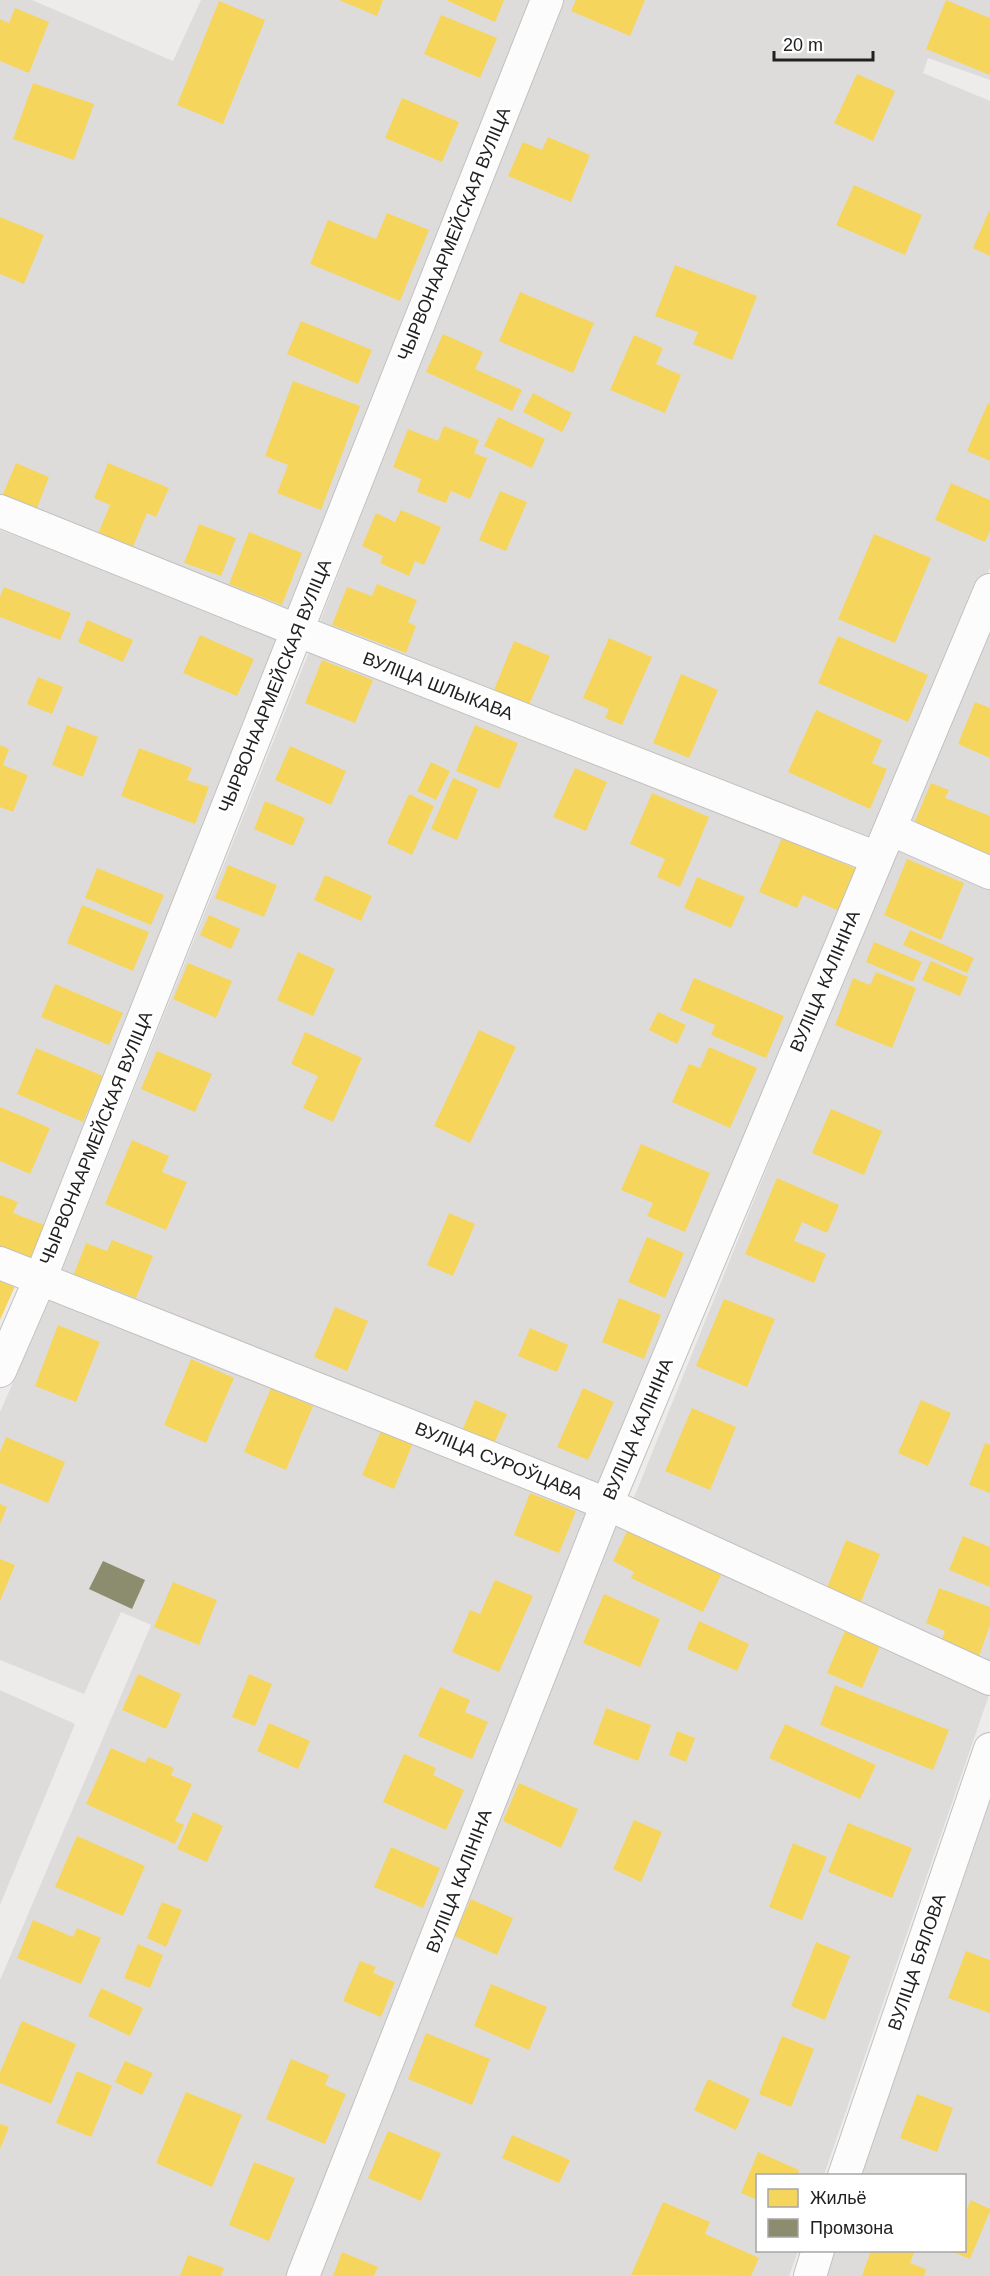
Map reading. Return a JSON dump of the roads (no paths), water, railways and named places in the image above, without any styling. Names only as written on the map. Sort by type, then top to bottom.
[{"type":"street","name":"ЧЫРВОНААРМЕЙСКАЯ ВУЛІЦА","points":[[0,1371],[41,1277],[547,0]]},
{"type":"street","name":"ВУЛІЦА ШЛЫКАВА","points":[[0,511],[877,858]]},
{"type":"street","name":"ВУЛІЦА КАЛІНІНА","points":[[303,2276],[607,1504],[990,590]]},
{"type":"street","points":[[890,829],[990,873]]},
{"type":"street","name":"ВУЛІЦА СУРОЎЦАВА","points":[[0,1263],[41,1277],[607,1504],[990,1679]]},
{"type":"street","name":"ВУЛІЦА БЯЛОВА","points":[[844,2174],[990,1749]]},
{"type":"street","points":[[810,2276],[817,2252]]}]
